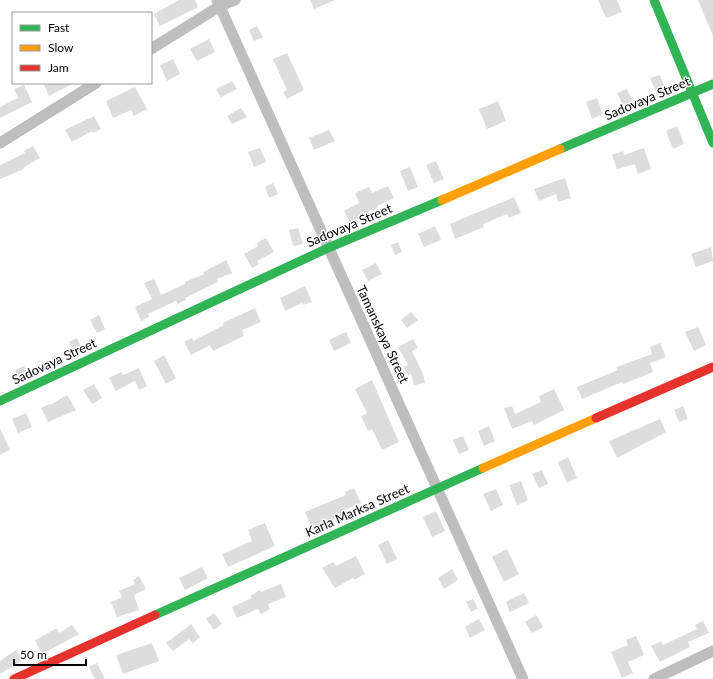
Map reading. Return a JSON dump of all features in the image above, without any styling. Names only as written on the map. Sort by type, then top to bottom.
[{"type":"street","points":[[152,48],[218,3],[235,0]]},
{"type":"street","points":[[654,0],[713,143]]},
{"type":"street","name":"Tamanskaya Street","points":[[218,3],[523,679]]},
{"type":"street","points":[[0,143],[94,84]]},
{"type":"street","name":"Sadovaya Street","points":[[0,401],[328,248],[693,94],[713,84]]},
{"type":"street","name":"Karla Marksa Street","points":[[14,679],[438,488],[713,367]]},
{"type":"street","points":[[654,679],[713,651]]},
{"type":"building","points":[[179,0],[195,0],[198,7],[160,26],[154,14]]},
{"type":"building","points":[[310,0],[335,0],[314,9]]},
{"type":"building","points":[[598,0],[617,0],[622,12],[606,18]]},
{"type":"building","points":[[698,0],[713,0],[713,36]]},
{"type":"building","points":[[257,26],[263,37],[254,41],[249,30]]},
{"type":"building","points":[[209,39],[215,52],[197,61],[190,49]]},
{"type":"building","points":[[287,53],[304,90],[287,99],[283,92],[287,90],[273,59]]},
{"type":"building","points":[[173,59],[180,74],[167,81],[160,65]]},
{"type":"building","points":[[660,75],[665,89],[656,92],[650,78]]},
{"type":"building","points":[[232,81],[237,89],[221,97],[216,89]]},
{"type":"building","points":[[43,84],[72,84],[49,96]]},
{"type":"building","points":[[24,85],[32,102],[0,118],[0,107],[18,98],[14,89]]},
{"type":"building","points":[[135,87],[147,109],[134,116],[131,110],[113,118],[106,101]]},
{"type":"building","points":[[627,89],[633,102],[623,106],[617,93]]},
{"type":"building","points":[[597,98],[603,114],[592,119],[586,102]]},
{"type":"building","points":[[498,101],[506,121],[487,129],[479,109]]},
{"type":"building","points":[[241,108],[247,117],[232,124],[227,116]]},
{"type":"building","points":[[94,116],[101,129],[93,133],[92,131],[72,142],[65,130]]},
{"type":"building","points":[[677,126],[684,144],[673,149],[666,131]]},
{"type":"building","points":[[329,130],[335,141],[314,150],[309,138]]},
{"type":"building","points":[[33,146],[40,158],[23,168],[24,169],[0,179],[0,165],[25,153],[24,151]]},
{"type":"building","points":[[260,148],[266,162],[254,167],[248,152]]},
{"type":"building","points":[[644,148],[651,169],[638,174],[635,164],[617,169],[612,155],[623,151],[624,155]]},
{"type":"building","points":[[436,161],[444,179],[434,183],[426,165]]},
{"type":"building","points":[[410,167],[418,187],[408,191],[400,171]]},
{"type":"building","points":[[565,178],[571,198],[558,202],[556,194],[539,201],[534,189]]},
{"type":"building","points":[[273,183],[278,194],[269,198],[265,187]]},
{"type":"building","points":[[388,186],[394,198],[377,206],[378,208],[360,215],[361,217],[350,222],[344,211],[359,203],[355,193],[369,187],[372,193]]},
{"type":"building","points":[[514,197],[521,213],[509,218],[507,214],[483,224],[484,227],[455,239],[450,224]]},
{"type":"building","points":[[435,226],[441,240],[424,247],[418,234]]},
{"type":"building","points":[[298,228],[303,244],[293,246],[289,230]]},
{"type":"building","points":[[266,238],[274,252],[257,261],[259,264],[252,268],[244,254],[258,246],[257,243]]},
{"type":"building","points":[[398,242],[402,252],[395,255],[391,245]]},
{"type":"building","points":[[711,247],[713,261],[696,267],[691,254]]},
{"type":"building","points":[[226,260],[232,273],[217,279],[218,282],[185,298],[186,300],[177,304],[176,301],[148,314],[149,317],[141,321],[135,307],[152,299],[144,283],[154,279],[161,295],[204,274],[203,272]]},
{"type":"building","points":[[376,263],[382,274],[368,281],[362,270]]},
{"type":"building","points":[[305,286],[312,302],[303,305],[302,303],[285,311],[280,298]]},
{"type":"building","points":[[255,308],[261,322],[242,330],[244,336],[213,351],[210,345],[191,355],[184,342],[192,338],[193,341],[224,325],[223,323]]},
{"type":"building","points":[[411,312],[418,320],[407,328],[401,320]]},
{"type":"building","points":[[99,315],[105,329],[97,333],[90,320]]},
{"type":"building","points":[[698,327],[706,345],[694,351],[685,332]]},
{"type":"building","points":[[346,332],[351,343],[334,351],[329,340]]},
{"type":"building","points":[[77,338],[83,350],[75,354],[69,342]]},
{"type":"building","points":[[413,339],[418,348],[412,351],[423,374],[425,383],[414,385],[411,374],[408,375],[404,366],[408,365],[398,347]]},
{"type":"building","points":[[660,343],[666,357],[650,363],[653,372],[623,384],[622,382],[582,399],[577,387],[618,370],[616,367],[652,354],[650,347]]},
{"type":"building","points":[[164,355],[176,378],[166,384],[154,361]]},
{"type":"building","points":[[24,366],[29,377],[21,381],[15,370]]},
{"type":"building","points":[[139,368],[147,386],[139,390],[135,381],[116,391],[109,378],[121,372],[123,375]]},
{"type":"building","points":[[372,380],[399,442],[382,450],[372,429],[368,431],[361,416],[367,413],[355,389]]},
{"type":"building","points":[[94,384],[102,398],[92,404],[83,390]]},
{"type":"building","points":[[554,389],[564,410],[534,425],[532,421],[512,429],[504,408],[512,406],[515,414],[541,402],[539,396]]},
{"type":"building","points":[[67,395],[76,410],[48,422],[41,408],[49,404],[50,405]]},
{"type":"building","points":[[683,406],[688,419],[679,422],[674,410]]},
{"type":"building","points":[[26,413],[32,427],[18,433],[12,419]]},
{"type":"building","points":[[660,419],[666,432],[617,458],[609,441]]},
{"type":"building","points":[[489,426],[495,441],[484,446],[478,431]]},
{"type":"building","points":[[0,428],[10,450],[0,455]]},
{"type":"building","points":[[463,436],[469,450],[459,454],[453,440]]},
{"type":"building","points":[[568,457],[577,478],[567,483],[558,462]]},
{"type":"building","points":[[542,470],[548,484],[539,488],[532,474]]},
{"type":"building","points":[[521,481],[528,500],[517,505],[509,485]]},
{"type":"building","points":[[354,488],[361,503],[344,510],[346,514],[312,528],[305,512],[346,495],[345,492]]},
{"type":"building","points":[[496,489],[503,505],[491,511],[483,494]]},
{"type":"building","points":[[436,511],[445,531],[432,537],[423,517]]},
{"type":"building","points":[[265,523],[275,546],[228,567],[222,554],[252,541],[248,530]]},
{"type":"building","points":[[388,540],[397,559],[387,564],[378,545]]},
{"type":"building","points":[[507,549],[519,574],[504,582],[492,557]]},
{"type":"building","points":[[356,556],[365,574],[354,580],[353,578],[335,588],[322,568],[333,562],[336,566]]},
{"type":"building","points":[[202,567],[208,578],[185,590],[179,578]]},
{"type":"building","points":[[452,569],[458,580],[444,589],[438,578]]},
{"type":"building","points":[[139,576],[146,589],[134,595],[139,610],[117,617],[111,602],[122,597],[119,591],[135,584],[133,580]]},
{"type":"building","points":[[281,584],[286,597],[268,604],[270,609],[261,614],[258,609],[237,618],[232,607],[252,598],[250,596],[260,590],[261,592]]},
{"type":"building","points":[[524,593],[529,603],[510,612],[506,602]]},
{"type":"building","points":[[473,599],[478,608],[471,612],[466,602]]},
{"type":"building","points":[[214,613],[222,624],[214,630],[206,619]]},
{"type":"building","points":[[536,615],[543,627],[532,633],[525,622]]},
{"type":"building","points":[[479,619],[485,630],[470,638],[465,627]]},
{"type":"building","points":[[703,621],[709,633],[688,642],[690,647],[660,662],[651,646],[661,641],[663,645],[697,629],[695,625]]},
{"type":"building","points":[[191,624],[200,637],[193,643],[189,639],[173,651],[166,643]]},
{"type":"building","points":[[72,625],[79,634],[42,654],[35,640],[57,628],[59,633]]},
{"type":"building","points":[[636,636],[644,655],[628,662],[633,673],[622,678],[611,652],[628,645],[626,640]]},
{"type":"building","points":[[152,643],[159,661],[123,674],[116,655]]},
{"type":"building","points":[[16,650],[23,660],[0,674],[0,661]]},
{"type":"building","points":[[97,663],[105,679],[95,679],[89,667]]},
{"type":"traffic: fast","points":[[654,0],[713,143]]},
{"type":"traffic: fast","points":[[560,149],[713,84]]},
{"type":"traffic: fast","points":[[0,401],[328,248],[442,200]]},
{"type":"traffic: fast","points":[[155,615],[483,468]]},
{"type":"traffic: slow","points":[[442,200],[560,149]]},
{"type":"traffic: slow","points":[[483,468],[596,418]]},
{"type":"traffic: jam","points":[[596,418],[713,367]]},
{"type":"traffic: jam","points":[[14,679],[155,615]]}]
